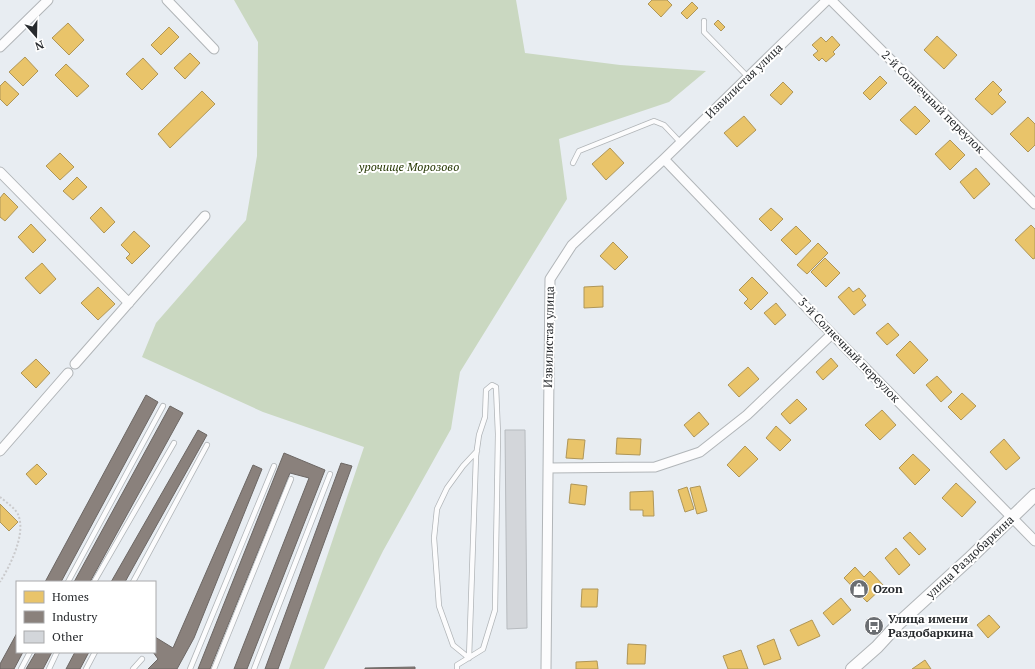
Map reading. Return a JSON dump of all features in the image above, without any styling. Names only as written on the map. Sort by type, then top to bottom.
[{"type":"street","points":[[0,46],[48,0]]},
{"type":"street","points":[[167,0],[214,49]]},
{"type":"street","name":"Извилистая улица","points":[[546,669],[550,279],[572,245],[827,0]]},
{"type":"street","name":"2-й Солнечный переулок","points":[[831,0],[1035,204]]},
{"type":"street","name":"3-й Солнечный переулок","points":[[664,158],[832,334],[1035,541]]},
{"type":"street","points":[[0,172],[129,303]]},
{"type":"street","points":[[76,364],[204,216]]},
{"type":"street","points":[[548,468],[655,467],[700,452],[747,415],[832,334]]},
{"type":"street","points":[[0,451],[68,373]]},
{"type":"street","name":"улица Раздобаркина","points":[[852,669],[877,647],[899,623],[1035,495]]},
{"type":"lane","points":[[704,21],[704,32],[748,77]]},
{"type":"lane","points":[[573,163],[579,151],[654,121],[664,126],[680,142]]},
{"type":"lane","points":[[457,669],[457,665],[469,658],[483,648],[495,610],[498,434],[496,387],[492,385],[486,390],[485,417],[478,436],[469,658]]},
{"type":"lane","points":[[69,581],[163,406]]},
{"type":"lane","points":[[95,581],[174,443]]},
{"type":"lane","points":[[134,581],[207,445]]},
{"type":"lane","points":[[469,658],[453,645],[439,606],[434,538],[437,509],[447,488],[463,466],[477,451]]},
{"type":"lane","points":[[190,669],[274,466]]},
{"type":"lane","points":[[254,669],[330,474]]},
{"type":"lane","points":[[214,669],[291,479]]},
{"type":"lane","points":[[21,669],[29,653]]},
{"type":"lane","points":[[49,669],[57,653]]},
{"type":"lane","points":[[86,669],[94,653]]},
{"type":"lane","points":[[133,669],[142,659]]},
{"type":"path","points":[[0,497],[14,509],[19,516],[20,535],[7,571],[0,582]]},
{"type":"green space","name":"урочище Морозово","points":[[234,0],[516,0],[525,53],[620,65],[706,71],[669,102],[559,139],[567,199],[460,372],[451,429],[383,551],[324,669],[289,669],[364,447],[263,412],[142,357],[156,323],[246,220],[257,156],[258,42]]},
{"type":"building: Homes","points":[[652,0],[667,0],[672,5],[661,17],[648,4]]},
{"type":"building: Homes","points":[[692,2],[698,8],[687,19],[681,13]]},
{"type":"building: Homes","points":[[718,20],[725,27],[721,31],[714,24]]},
{"type":"building: Homes","points":[[68,23],[84,40],[69,55],[52,38]]},
{"type":"building: Homes","points":[[169,27],[179,37],[161,55],[151,45]]},
{"type":"building: Homes","points":[[832,36],[840,45],[833,52],[835,54],[826,62],[822,58],[819,61],[813,55],[818,51],[812,45],[821,37],[826,42]]},
{"type":"building: Homes","points":[[937,36],[957,55],[944,69],[924,50]]},
{"type":"building: Homes","points":[[190,53],[200,63],[185,79],[174,68]]},
{"type":"building: Homes","points":[[25,57],[38,71],[23,86],[9,72]]},
{"type":"building: Homes","points":[[143,58],[158,74],[142,90],[126,74]]},
{"type":"building: Homes","points":[[66,64],[89,86],[77,97],[55,75]]},
{"type":"building: Homes","points":[[880,76],[887,83],[870,100],[863,93]]},
{"type":"building: Homes","points":[[5,81],[19,94],[7,106],[0,99],[0,86]]},
{"type":"building: Homes","points":[[993,81],[1002,90],[998,94],[1006,102],[992,115],[975,99]]},
{"type":"building: Homes","points":[[783,82],[793,92],[781,105],[770,95]]},
{"type":"building: Homes","points":[[202,91],[215,104],[170,148],[158,134]]},
{"type":"building: Homes","points":[[915,106],[930,121],[916,135],[900,120]]},
{"type":"building: Homes","points":[[744,116],[756,130],[737,147],[724,133]]},
{"type":"building: Homes","points":[[1028,117],[1035,124],[1035,145],[1028,152],[1010,134]]},
{"type":"building: Homes","points":[[950,140],[965,155],[950,170],[935,154]]},
{"type":"building: Homes","points":[[610,148],[624,163],[606,180],[592,164]]},
{"type":"building: Homes","points":[[60,153],[74,167],[60,180],[46,166]]},
{"type":"building: Homes","points":[[976,168],[990,184],[974,199],[960,182]]},
{"type":"building: Homes","points":[[77,177],[87,187],[73,200],[63,191]]},
{"type":"building: Homes","points":[[4,193],[18,207],[5,221],[0,217],[0,198]]},
{"type":"building: Homes","points":[[101,207],[115,222],[104,233],[90,218]]},
{"type":"building: Homes","points":[[771,208],[783,219],[771,231],[759,219]]},
{"type":"building: Homes","points":[[31,224],[46,240],[33,253],[18,237]]},
{"type":"building: Homes","points":[[1031,225],[1035,229],[1035,258],[1033,259],[1015,240]]},
{"type":"building: Homes","points":[[796,226],[811,241],[796,255],[781,240]]},
{"type":"building: Homes","points":[[134,231],[150,246],[132,264],[126,258],[130,254],[121,245]]},
{"type":"building: Homes","points":[[613,242],[628,257],[615,270],[600,256]]},
{"type":"building: Homes","points":[[818,243],[828,253],[807,274],[797,265]]},
{"type":"building: Homes","points":[[825,258],[840,273],[826,287],[811,272]]},
{"type":"building: Homes","points":[[42,263],[56,279],[40,294],[25,278]]},
{"type":"building: Homes","points":[[752,277],[768,293],[751,310],[744,303],[748,299],[739,290]]},
{"type":"building: Homes","points":[[603,286],[603,307],[584,308],[584,287]]},
{"type":"building: Homes","points":[[98,287],[115,304],[98,320],[81,303]]},
{"type":"building: Homes","points":[[849,287],[853,292],[859,288],[866,296],[862,300],[866,305],[854,315],[838,297]]},
{"type":"building: Homes","points":[[776,303],[786,315],[775,325],[764,313]]},
{"type":"building: Homes","points":[[888,323],[899,335],[887,345],[876,333]]},
{"type":"building: Homes","points":[[910,341],[928,360],[914,374],[896,355]]},
{"type":"building: Homes","points":[[831,358],[838,366],[823,380],[816,372]]},
{"type":"building: Homes","points":[[36,359],[50,373],[36,388],[21,373]]},
{"type":"building: Homes","points":[[748,367],[759,379],[739,397],[728,385]]},
{"type":"building: Homes","points":[[937,376],[952,392],[941,402],[926,385]]},
{"type":"building: Homes","points":[[962,393],[976,406],[961,420],[948,407]]},
{"type":"building: Homes","points":[[797,399],[807,409],[790,424],[781,414]]},
{"type":"building: Homes","points":[[882,410],[896,425],[880,440],[865,425]]},
{"type":"building: Homes","points":[[699,412],[709,424],[694,437],[684,425]]},
{"type":"building: Homes","points":[[776,426],[791,440],[780,451],[766,438]]},
{"type":"building: Homes","points":[[617,438],[641,439],[640,455],[616,454]]},
{"type":"building: Homes","points":[[568,439],[585,440],[583,459],[566,458]]},
{"type":"building: Homes","points":[[1004,439],[1020,458],[1006,470],[990,452]]},
{"type":"building: Homes","points":[[745,446],[758,459],[739,477],[727,465]]},
{"type":"building: Homes","points":[[913,454],[930,470],[915,485],[899,468]]},
{"type":"building: Homes","points":[[37,464],[47,474],[36,485],[26,474]]},
{"type":"building: Homes","points":[[956,483],[976,502],[962,517],[942,498]]},
{"type":"building: Homes","points":[[571,484],[587,486],[585,505],[569,503]]},
{"type":"building: Homes","points":[[700,486],[707,511],[697,514],[690,488]]},
{"type":"building: Homes","points":[[687,487],[694,509],[685,512],[678,490]]},
{"type":"building: Homes","points":[[653,491],[654,516],[643,516],[643,510],[630,510],[630,492]]},
{"type":"building: Homes","points":[[0,504],[18,522],[9,531],[0,522]]},
{"type":"building: Homes","points":[[910,532],[926,549],[919,555],[903,538]]},
{"type":"building: Homes","points":[[896,548],[910,565],[899,575],[885,558]]},
{"type":"building: Homes","points":[[855,567],[864,577],[870,571],[884,586],[867,602],[844,578]]},
{"type":"building: Homes","points":[[582,589],[598,589],[597,607],[581,607]]},
{"type":"building: Homes","points":[[841,598],[851,610],[833,625],[823,613]]},
{"type":"building: Homes","points":[[989,615],[1000,627],[988,638],[977,625]]},
{"type":"building: Homes","points":[[812,620],[820,636],[798,646],[790,630]]},
{"type":"building: Homes","points":[[774,639],[781,659],[764,665],[757,646]]},
{"type":"building: Homes","points":[[628,644],[646,645],[645,664],[627,664]]},
{"type":"building: Homes","points":[[741,650],[748,669],[728,669],[723,656]]},
{"type":"building: Homes","points":[[925,660],[931,669],[912,669]]},
{"type":"building: Homes","points":[[597,661],[598,669],[576,669],[576,662]]},
{"type":"building: Industry","points":[[146,395],[158,402],[62,581],[46,581]]},
{"type":"building: Industry","points":[[170,406],[183,413],[91,581],[75,581]]},
{"type":"building: Industry","points":[[198,430],[207,435],[126,581],[112,581]]},
{"type":"building: Industry","points":[[284,453],[325,470],[247,669],[234,669],[309,478],[290,473],[210,669],[198,669]]},
{"type":"building: Industry","points":[[341,463],[352,466],[278,669],[265,669]]},
{"type":"building: Industry","points":[[253,465],[262,469],[194,638],[177,669],[148,669],[158,659],[154,653],[156,653],[156,638],[173,648]]},
{"type":"building: Industry","points":[[16,635],[16,653],[22,653],[14,669],[0,669],[0,664]]},
{"type":"building: Industry","points":[[35,653],[51,653],[43,669],[26,669]]},
{"type":"building: Industry","points":[[74,653],[88,653],[80,669],[66,669]]},
{"type":"building: Industry","points":[[415,667],[415,669],[365,669],[365,668]]},
{"type":"building: Other","points":[[505,430],[525,430],[527,628],[507,629]]},
{"type":"place","name":"Ozon","points":[[859,589]]},
{"type":"place","name":"Улица имени Раздобаркина","points":[[874,626]]}]
